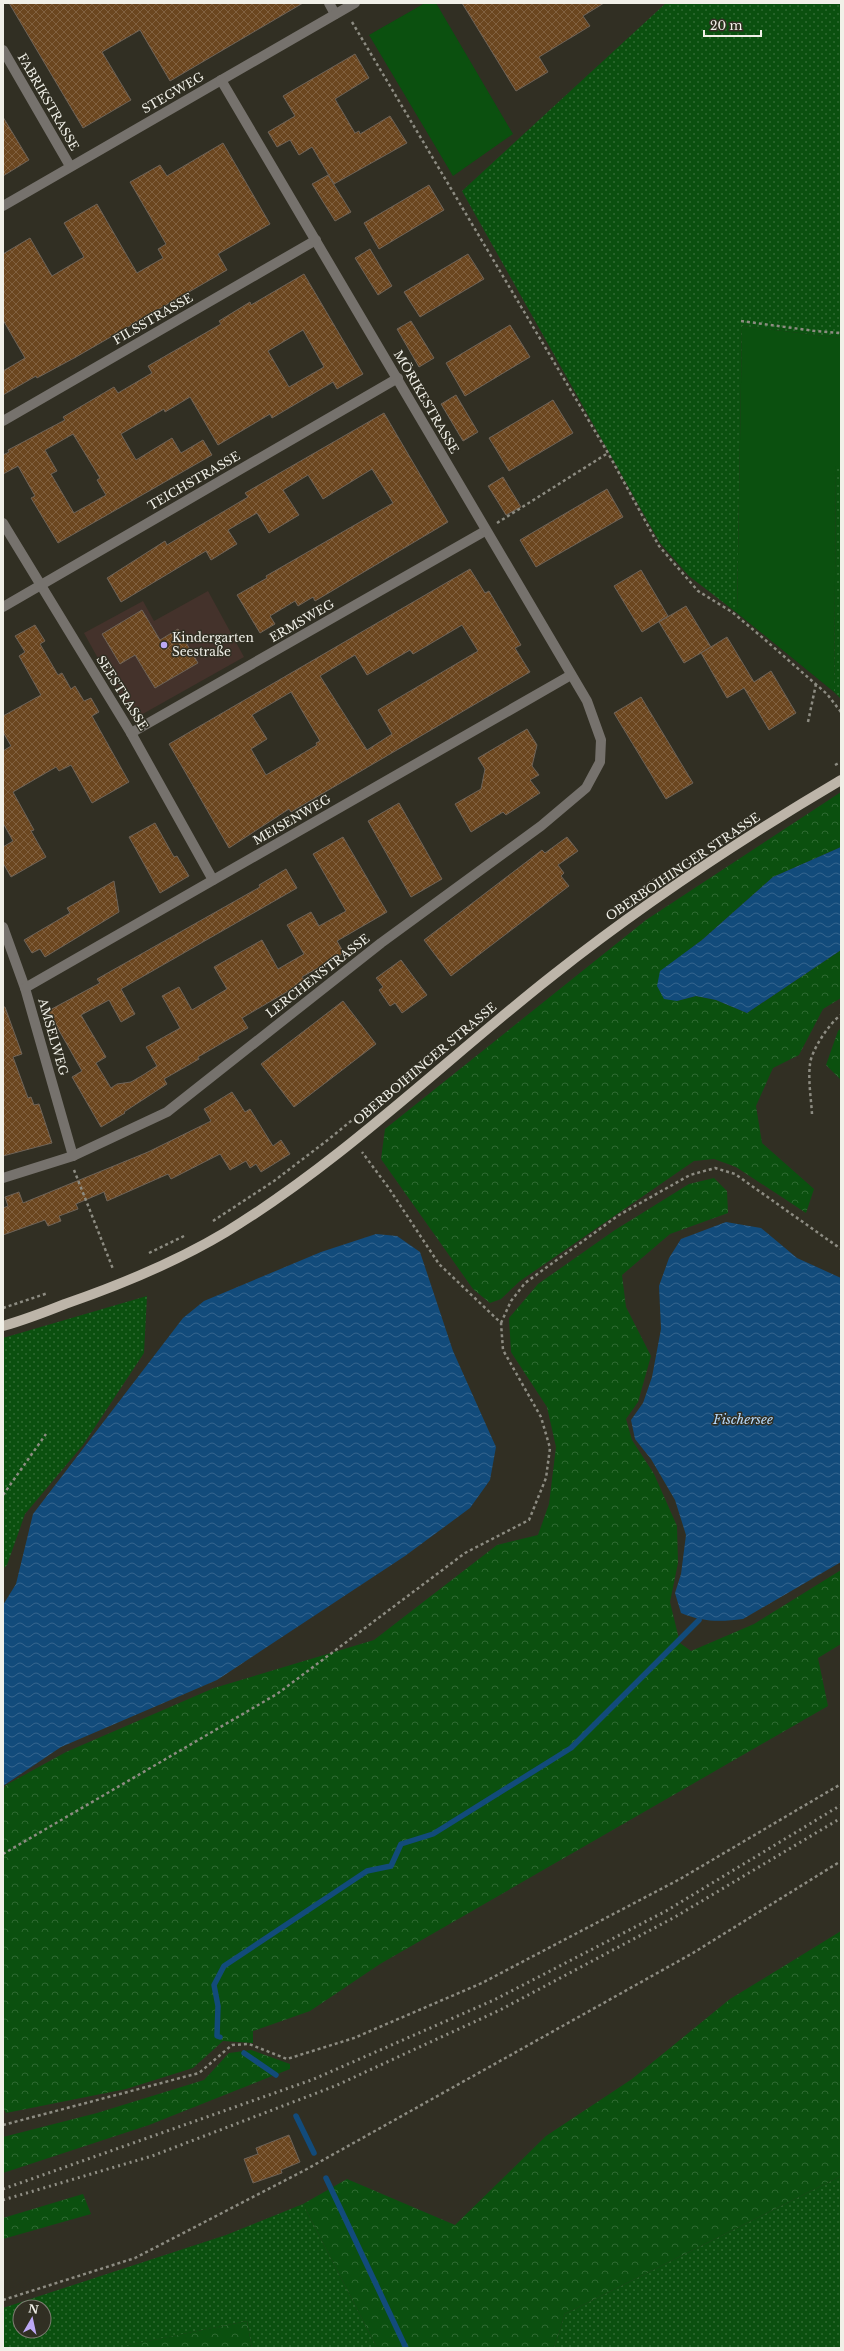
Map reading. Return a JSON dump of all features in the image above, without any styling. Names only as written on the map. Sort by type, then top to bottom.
[{"type":"main road","name":"OBERBOIHINGER STRASSE","points":[[3,1326],[99,1292],[148,1272],[224,1233],[278,1198],[353,1140],[552,976],[620,924],[692,874],[841,780]]},
{"type":"street","points":[[329,3],[340,11]]},
{"type":"street","name":"STEGWEG","points":[[3,206],[355,3]]},
{"type":"street","name":"FABRIKSTRASSE","points":[[3,50],[70,166]]},
{"type":"street","name":"MÖRIKESTRASSE","points":[[221,80],[398,378],[485,531],[587,702],[601,740]]},
{"type":"street","name":"FILSSTRASSE","points":[[3,421],[316,240]]},
{"type":"street","name":"TEICHSTRASSE","points":[[3,607],[398,378]]},
{"type":"street","name":"SEESTRASSE","points":[[3,523],[131,733],[213,880]]},
{"type":"street","name":"ERMSWEG","points":[[131,733],[485,531]]},
{"type":"street","name":"MEISENWEG","points":[[26,988],[571,675]]},
{"type":"street","name":"LERCHENSTRASSE","points":[[3,1178],[71,1156],[167,1112],[381,943],[541,826],[586,788],[600,762],[601,740]]},
{"type":"street","name":"AMSELWEG","points":[[3,927],[26,988],[71,1156]]},
{"type":"path","points":[[340,11],[608,453],[659,546],[698,591],[732,612],[827,694],[841,712]]},
{"type":"path","points":[[741,321],[841,333]]},
{"type":"path","points":[[485,531],[608,453]]},
{"type":"path","points":[[808,722],[816,684]]},
{"type":"path","points":[[834,766],[841,762]]},
{"type":"path","points":[[620,904],[658,877]]},
{"type":"path","points":[[812,1114],[810,1063],[820,1040],[835,1019],[841,1015]]},
{"type":"path","points":[[208,1224],[274,1181],[330,1139],[436,1051]]},
{"type":"path","points":[[353,1140],[388,1186],[439,1264],[501,1323]]},
{"type":"path","points":[[71,1156],[113,1269]]},
{"type":"path","points":[[3,1854],[277,1694],[465,1553],[529,1520],[546,1478],[550,1448],[541,1417],[503,1350],[501,1323],[511,1301],[532,1279],[619,1215],[690,1175],[715,1168],[735,1174],[841,1249]]},
{"type":"path","points":[[146,1255],[188,1235]]},
{"type":"path","points":[[106,1272],[119,1266]]},
{"type":"path","points":[[3,1308],[53,1291]]},
{"type":"path","points":[[3,1495],[46,1434]]},
{"type":"path","points":[[3,2125],[199,2073],[232,2045],[249,2044],[287,2059],[354,2038],[489,1980],[680,1878],[841,1784]]},
{"type":"path","points":[[3,2300],[135,2258],[307,2169],[693,1953],[841,1861]]},
{"type":"shaded area","name":"Kindergarten Seestraße","points":[[208,591],[244,657],[132,720],[84,633],[143,601],[154,621]]},
{"type":"green space","points":[[425,3],[436,3],[513,134],[453,176],[369,35]]},
{"type":"green space","points":[[666,3],[841,3],[841,338],[742,326],[737,613],[689,576],[660,543],[462,191]]},
{"type":"green space","points":[[742,326],[841,338],[841,466],[836,466],[834,692],[737,613]]},
{"type":"green space","points":[[836,466],[841,466],[841,699],[834,692]]},
{"type":"green space","points":[[841,792],[841,847],[773,877],[702,940],[661,971],[677,1001],[696,996],[716,1000],[747,1013],[841,950],[841,998],[823,1009],[799,1055],[773,1068],[756,1106],[762,1143],[814,1189],[806,1213],[736,1167],[714,1159],[694,1161],[520,1281],[501,1299],[490,1303],[473,1289],[381,1159],[385,1129],[646,920]]},
{"type":"green space","points":[[841,1028],[841,1080],[826,1065],[838,1031]]},
{"type":"green space","points":[[714,1178],[727,1191],[728,1213],[670,1234],[622,1275],[626,1307],[651,1356],[638,1402],[626,1419],[632,1440],[654,1474],[677,1526],[678,1563],[670,1602],[680,1643],[691,1651],[754,1624],[841,1570],[841,1644],[818,1658],[828,1706],[380,1964],[310,2011],[253,2031],[253,2043],[223,2041],[193,2068],[126,2089],[6,2113],[3,2108],[3,1790],[6,1785],[66,1752],[214,1688],[374,1640],[497,1545],[538,1535],[549,1504],[556,1447],[547,1407],[511,1352],[509,1318],[538,1284],[615,1230],[689,1184]]},
{"type":"green space","points":[[147,1296],[144,1353],[83,1445],[25,1514],[7,1565],[3,1569],[3,1338]]},
{"type":"green space","points":[[841,1931],[841,2176],[565,2314],[554,2348],[377,2348],[303,2204],[347,2179],[455,2225],[546,2136],[632,2079],[730,1999]]},
{"type":"green space","points":[[251,2050],[290,2064],[290,2069],[149,2125],[3,2173],[3,2137],[97,2113],[204,2080],[229,2053]]},
{"type":"green space","points":[[841,2176],[841,2348],[554,2348],[565,2314]]},
{"type":"green space","points":[[83,2194],[91,2214],[3,2239],[3,2218]]},
{"type":"green space","points":[[303,2204],[377,2348],[252,2348],[247,2321],[124,2346],[124,2348],[3,2348],[3,2308],[12,2305],[12,2339],[52,2339],[52,2299],[30,2299],[226,2235]]},
{"type":"green space","points":[[247,2321],[252,2348],[124,2348],[123,2346]]},
{"type":"water","points":[[841,847],[841,950],[747,1013],[716,1000],[696,996],[677,1001],[664,999],[657,986],[660,971],[702,940],[773,877]]},
{"type":"water","name":"Fischersee","points":[[726,1222],[761,1228],[797,1258],[841,1278],[841,1562],[743,1619],[719,1621],[704,1620],[681,1613],[675,1593],[681,1574],[686,1535],[675,1500],[651,1459],[635,1439],[631,1420],[643,1403],[652,1377],[661,1329],[659,1286],[669,1258],[681,1239]]},
{"type":"water","points":[[376,1234],[397,1236],[420,1252],[453,1351],[496,1447],[490,1480],[470,1508],[405,1556],[217,1680],[61,1747],[3,1786],[3,1605],[16,1584],[33,1514],[183,1318],[204,1301],[321,1252]]},
{"type":"building","points":[[9,3],[303,3],[170,81],[140,30],[102,52],[131,100],[83,128]]},
{"type":"building","points":[[462,3],[604,3],[583,16],[590,26],[539,57],[548,72],[516,91]]},
{"type":"building","points":[[355,54],[369,78],[335,99],[355,133],[359,131],[360,134],[390,116],[407,143],[334,184],[312,147],[299,155],[290,140],[277,147],[268,132],[295,116],[283,96]]},
{"type":"building","points":[[3,117],[29,160],[3,176]]},
{"type":"building","points":[[223,143],[270,224],[218,254],[227,270],[76,357],[37,378],[36,376],[3,395],[3,371],[25,358],[3,320],[3,254],[30,238],[52,276],[84,257],[64,223],[97,204],[137,273],[163,258],[158,249],[166,244],[130,182],[160,165],[167,176]]},
{"type":"building","points":[[328,175],[351,212],[335,221],[312,184]]},
{"type":"building","points":[[429,185],[444,210],[379,249],[364,223]]},
{"type":"building","points":[[370,249],[392,286],[378,295],[355,258]]},
{"type":"building","points":[[468,254],[484,279],[420,317],[404,292]]},
{"type":"building","points":[[304,274],[363,374],[337,389],[333,382],[272,418],[270,414],[218,445],[190,397],[165,412],[164,409],[121,434],[136,460],[172,438],[181,453],[203,440],[212,455],[58,543],[31,498],[35,496],[18,466],[3,474],[3,455],[9,452],[8,450],[65,420],[63,417],[114,387],[118,393],[152,373],[148,366],[221,324],[219,321],[250,302],[251,305]],"holes":[[[303,330],[324,367],[289,387],[268,351]],[[73,434],[100,478],[97,480],[106,495],[74,513],[51,474],[57,471],[45,450]]]},
{"type":"building","points":[[411,321],[434,358],[419,367],[397,329]]},
{"type":"building","points":[[510,325],[530,357],[465,396],[446,363]]},
{"type":"building","points":[[456,395],[478,432],[463,441],[441,404]]},
{"type":"building","points":[[553,400],[573,433],[509,471],[489,438]]},
{"type":"building","points":[[384,413],[448,522],[315,601],[313,597],[298,606],[295,601],[270,616],[275,624],[260,633],[237,595],[267,578],[266,576],[393,503],[372,469],[323,499],[308,475],[283,490],[299,515],[269,533],[257,513],[228,530],[237,544],[211,560],[206,551],[121,602],[107,578],[165,541],[167,545],[248,497],[245,493]]},
{"type":"building","points":[[503,477],[521,507],[506,515],[488,486]]},
{"type":"building","points":[[607,489],[623,517],[536,567],[520,540]]},
{"type":"building","points":[[470,569],[485,593],[489,591],[521,645],[515,648],[530,672],[291,812],[289,809],[229,848],[169,744]],"holes":[[[462,625],[478,651],[378,710],[392,734],[367,750],[320,676],[355,655],[367,675],[410,650],[413,654]],[[291,692],[320,741],[316,743],[317,745],[266,775],[251,749],[267,739],[252,715]]]},
{"type":"building","points":[[641,570],[668,616],[642,632],[614,586]]},
{"type":"building","points":[[686,606],[711,647],[684,663],[659,622]]},
{"type":"building","points":[[142,610],[160,640],[178,629],[198,663],[155,688],[135,655],[120,664],[102,634]]},
{"type":"building","points":[[35,625],[45,641],[40,644],[58,675],[62,673],[71,689],[75,686],[84,701],[91,698],[99,712],[92,716],[129,782],[92,803],[71,765],[59,771],[56,767],[13,792],[34,830],[31,831],[46,857],[11,877],[3,863],[3,847],[13,841],[3,823],[3,751],[11,746],[3,732],[3,716],[41,695],[19,656],[25,652],[15,636]]},
{"type":"building","points":[[727,637],[754,682],[771,671],[796,713],[769,730],[744,688],[727,698],[701,653]]},
{"type":"building","points":[[641,697],[693,783],[666,799],[614,713]]},
{"type":"building","points":[[527,729],[537,745],[532,766],[539,775],[530,780],[540,793],[506,815],[503,812],[471,832],[455,804],[481,789],[485,769],[478,758]]},
{"type":"building","points":[[399,803],[442,879],[411,897],[368,821]]},
{"type":"building","points":[[155,823],[174,857],[177,856],[189,876],[160,893],[129,837]]},
{"type":"building","points":[[343,837],[387,912],[337,941],[344,953],[302,977],[304,980],[290,990],[242,1018],[248,1028],[164,1079],[167,1084],[124,1112],[125,1113],[101,1127],[72,1077],[82,1071],[48,1011],[100,983],[97,979],[260,887],[259,885],[286,869],[297,888],[121,989],[135,1014],[121,1022],[109,1000],[81,1015],[106,1057],[96,1063],[111,1088],[117,1084],[131,1082],[143,1075],[157,1066],[146,1047],[180,1028],[162,996],[179,987],[192,1010],[227,989],[214,967],[262,940],[278,969],[304,954],[287,925],[311,912],[319,926],[346,911],[313,854]]},
{"type":"building","points":[[567,837],[578,851],[558,865],[564,873],[561,876],[569,886],[451,976],[424,940],[542,850],[545,853]]},
{"type":"building","points":[[114,881],[119,912],[45,957],[40,949],[32,953],[24,940],[70,913],[67,908]]},
{"type":"building","points":[[401,960],[427,995],[402,1013],[395,1003],[390,1006],[379,990],[383,987],[376,978]]},
{"type":"building","points":[[343,1001],[376,1044],[294,1107],[261,1064]]},
{"type":"building","points":[[3,1007],[5,1007],[22,1054],[13,1057],[28,1098],[31,1097],[34,1105],[39,1104],[52,1143],[3,1156]]},
{"type":"building","points":[[232,1092],[245,1112],[250,1109],[273,1146],[281,1140],[290,1154],[261,1172],[256,1164],[250,1168],[246,1161],[230,1170],[220,1154],[171,1179],[168,1174],[107,1201],[104,1192],[76,1204],[78,1209],[59,1216],[61,1221],[48,1226],[45,1220],[3,1235],[3,1208],[8,1206],[5,1197],[19,1192],[23,1203],[148,1152],[211,1121],[204,1109]]},
{"type":"building","points":[[289,2135],[300,2162],[281,2170],[282,2173],[253,2183],[244,2159],[258,2154],[256,2148]]},
{"type":"waterway","points":[[220,2037],[217,2036],[218,2006],[214,1985],[224,1966],[367,1871],[391,1866],[401,1844],[433,1834],[571,1748],[699,1620]]},
{"type":"waterway","points":[[244,2053],[276,2075]]},
{"type":"waterway","points":[[296,2116],[314,2153]]},
{"type":"waterway","points":[[326,2178],[406,2348]]},
{"type":"railway","points":[[3,2189],[314,2079],[494,2000],[666,1911],[841,1805]]},
{"type":"railway","points":[[3,2200],[152,2156],[335,2086],[500,2010],[675,1917],[841,1818]]},
{"type":"place","name":"Kindergarten Seestraße","points":[[164,645]]}]
